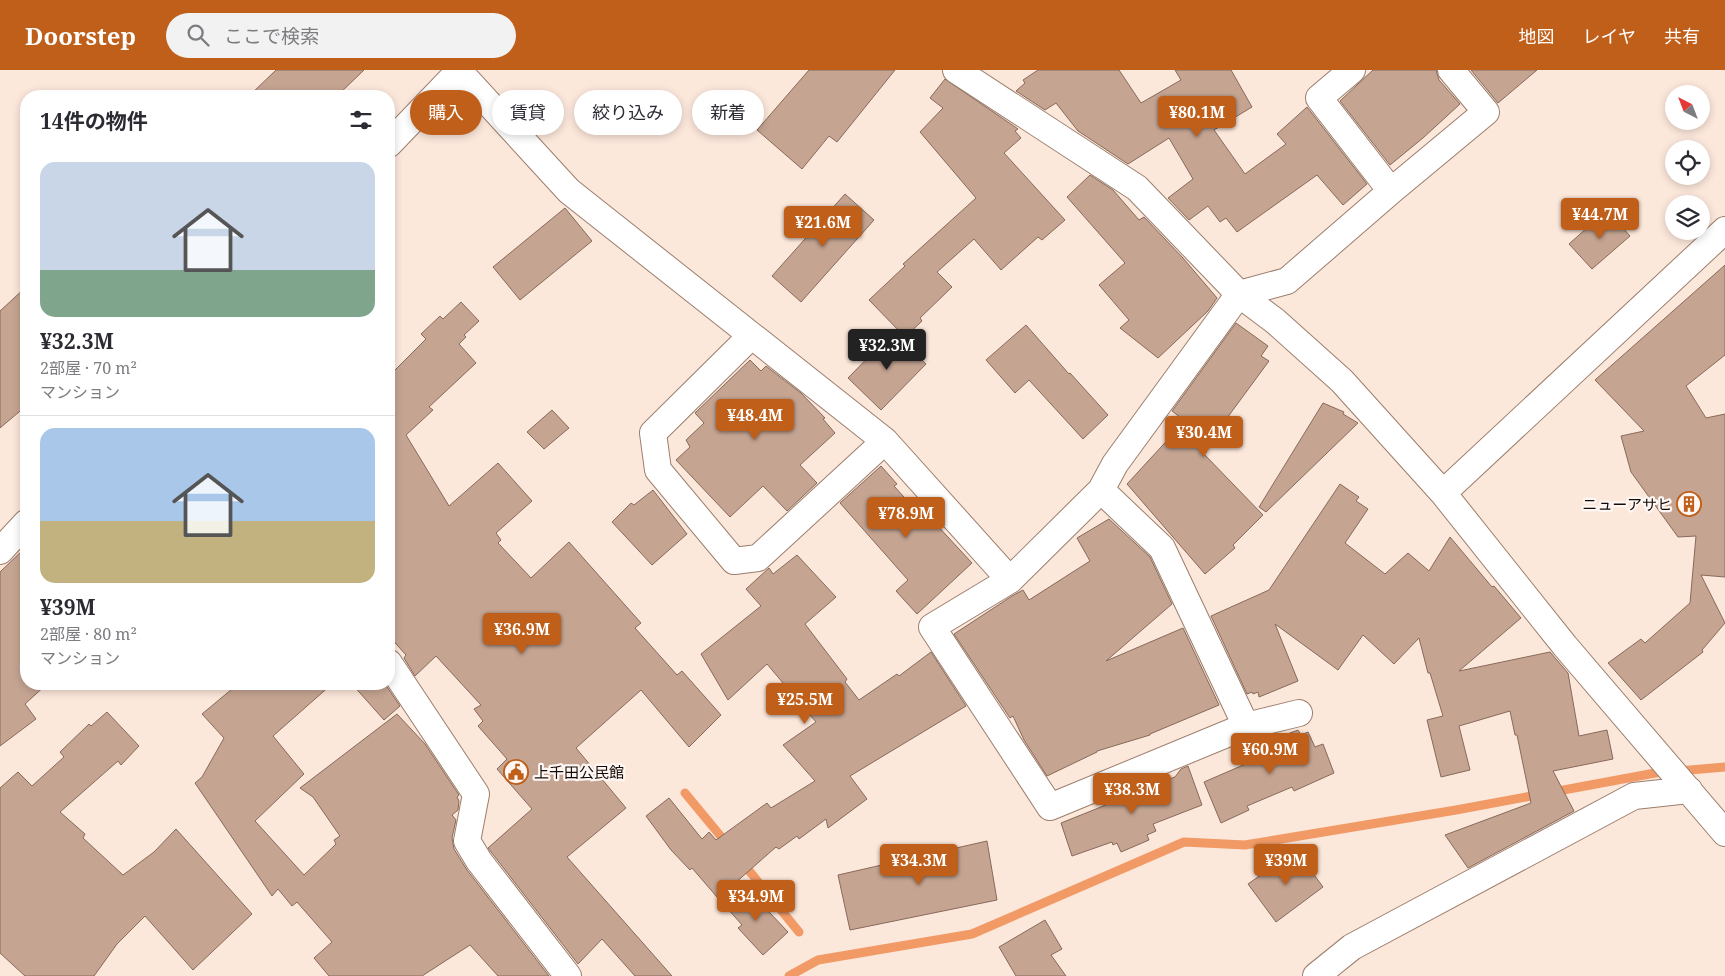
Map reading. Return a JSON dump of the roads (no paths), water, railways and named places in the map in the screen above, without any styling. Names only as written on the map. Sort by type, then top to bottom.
[{"type":"street","points":[[395,138],[460,70],[569,191],[885,441],[1010,580]]},
{"type":"street","points":[[956,70],[1137,188],[1239,294],[1274,321],[1342,382],[1443,493],[1565,646],[1725,833]]},
{"type":"street","points":[[1352,70],[1319,98],[1391,191]]},
{"type":"street","points":[[1298,712],[1246,726],[1050,807],[932,627],[1010,580],[1100,490],[1115,464],[1239,294],[1287,281],[1486,112],[1451,70]]},
{"type":"street","points":[[1443,493],[1725,230]]},
{"type":"street","points":[[750,336],[653,433],[658,470],[734,561],[758,558],[885,441]]},
{"type":"street","points":[[1100,490],[1162,548],[1246,726]]},
{"type":"street","points":[[0,551],[20,529]]},
{"type":"street","points":[[395,672],[476,794],[467,841],[478,860],[568,976]]},
{"type":"street","points":[[1316,976],[1352,947],[1634,796],[1685,784]]},
{"type":"waterway","points":[[789,976],[818,960],[972,934],[1184,842],[1245,845],[1456,810],[1655,773],[1725,767]]},
{"type":"waterway","points":[[685,793],[728,845]]},
{"type":"waterway","points":[[742,862],[799,932]]},
{"type":"place","name":"ニューアサヒ","points":[[1689,504]]},
{"type":"place","name":"上千田公民館","points":[[516,772]]}]
